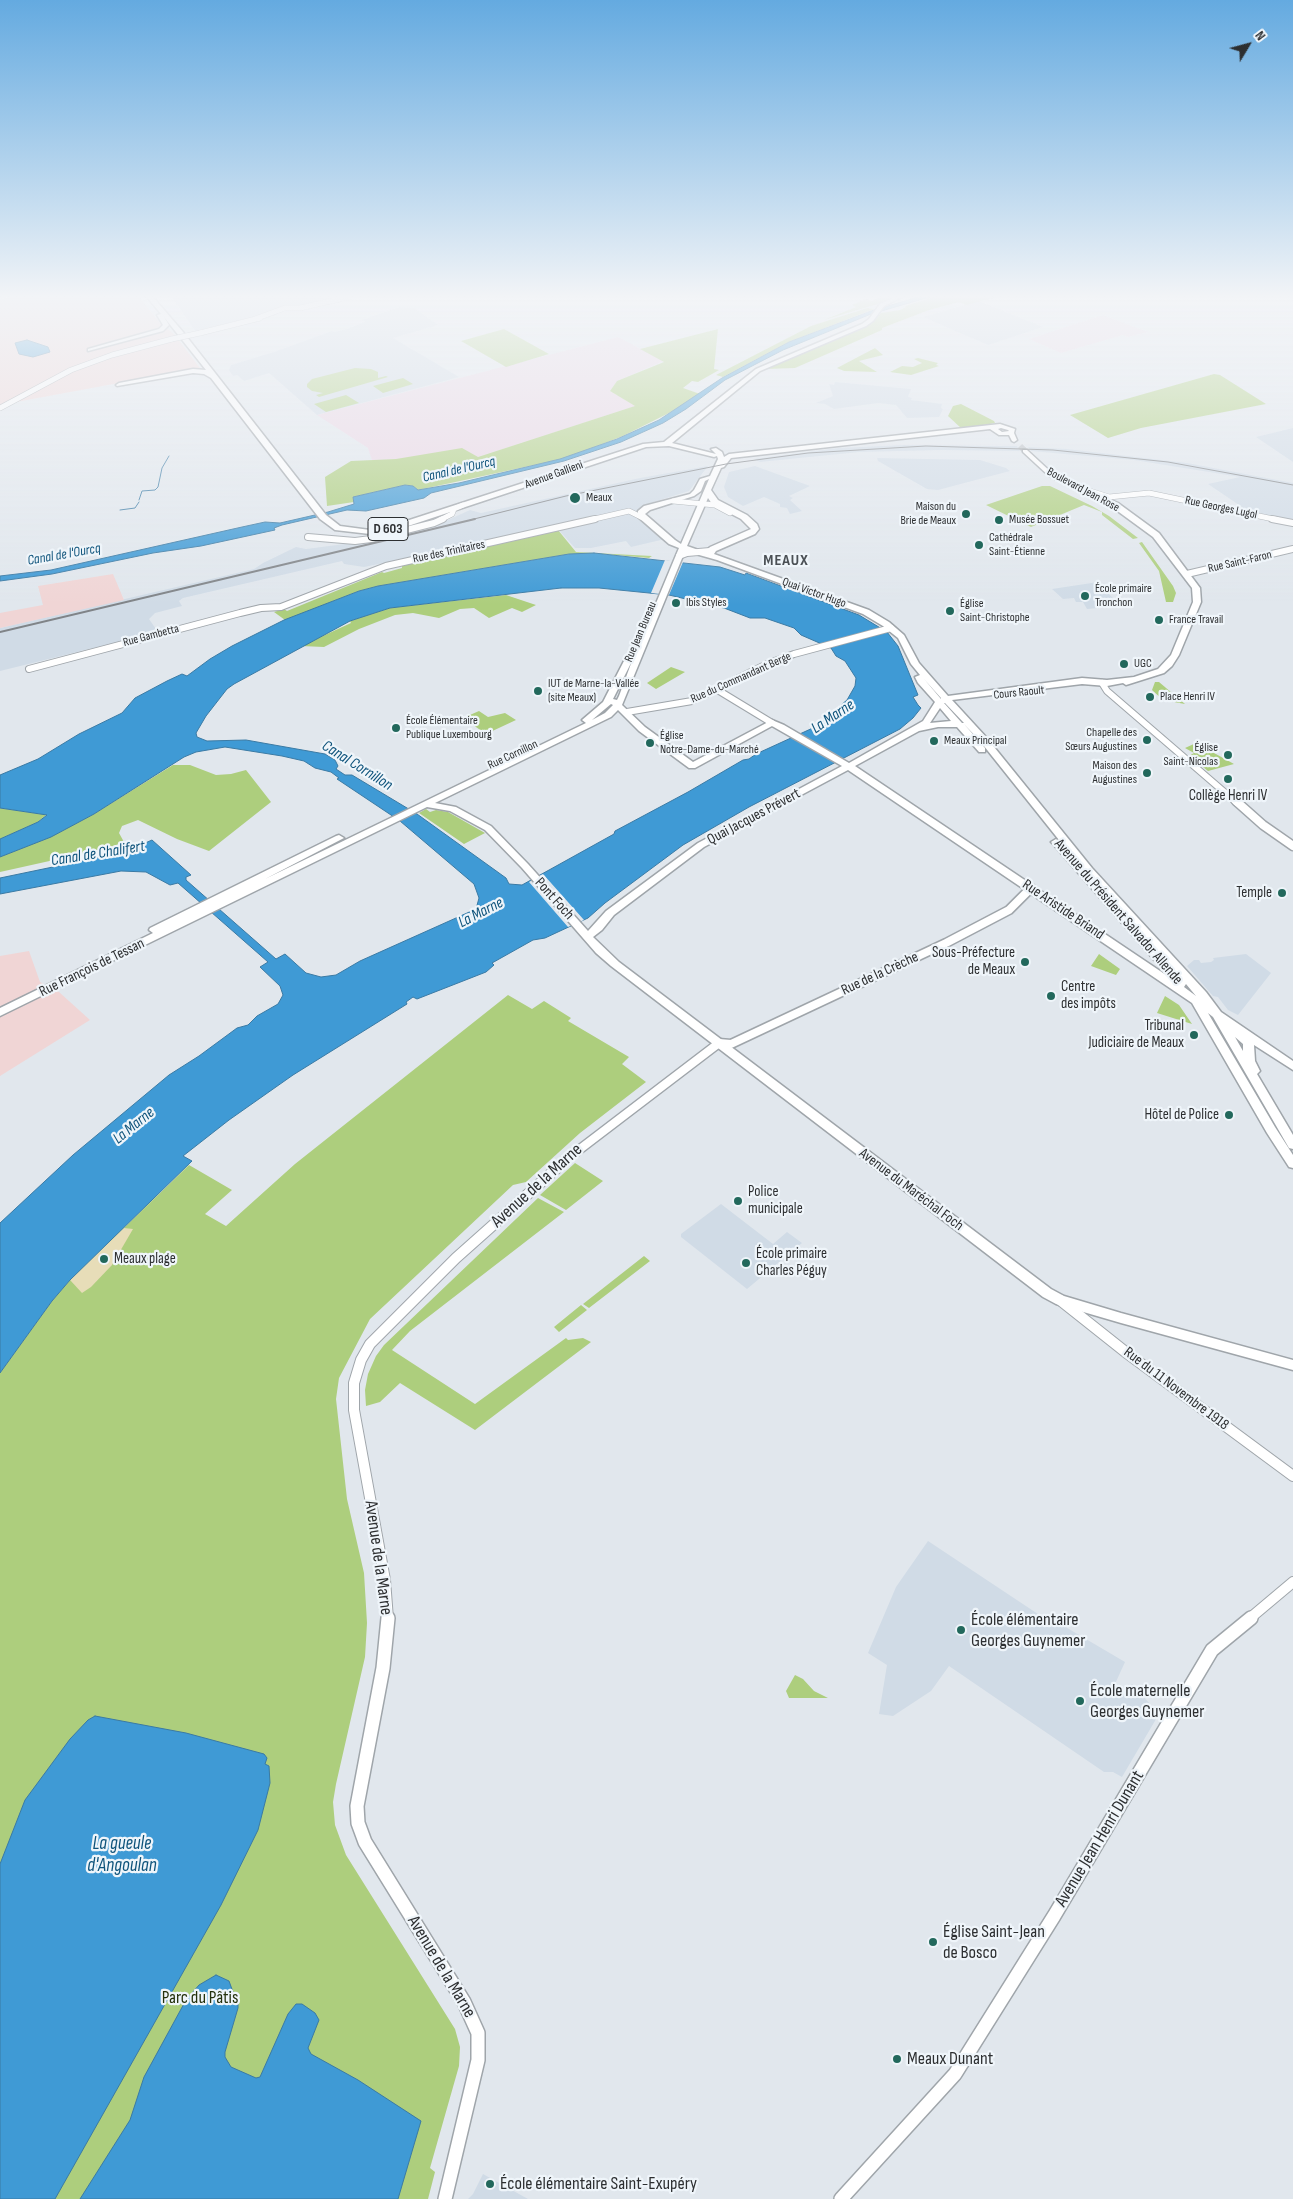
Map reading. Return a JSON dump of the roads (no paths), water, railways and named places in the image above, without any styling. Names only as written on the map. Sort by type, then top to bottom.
[{"type":"main road","name":"D 603","points":[[232,400],[338,528],[370,532],[404,525],[459,507]]},
{"type":"main road","name":"D 603","points":[[237,400],[324,513]]},
{"type":"main road","points":[[668,441],[721,400]]},
{"type":"main road","points":[[680,438],[698,418]]},
{"type":"main road","name":"Boulevard Jean Rose","points":[[765,451],[967,431],[997,431],[1013,436],[1022,448],[1048,474],[1115,505],[1156,535],[1196,588],[1197,602],[1175,655],[1166,668],[1156,673],[1112,686],[1102,684]]},
{"type":"main road","name":"Avenue Gallieni","points":[[459,507],[647,444],[680,438],[716,452]]},
{"type":"main road","name":"Avenue Gallieni","points":[[668,441],[716,452]]},
{"type":"main road","points":[[716,452],[765,451]]},
{"type":"main road","points":[[643,518],[641,513],[644,510],[696,493],[702,480],[718,476],[725,459],[765,451]]},
{"type":"main road","points":[[716,452],[734,456]]},
{"type":"main road","points":[[700,502],[708,491],[716,452]]},
{"type":"main road","points":[[459,507],[542,478]]},
{"type":"main road","points":[[618,705],[676,557],[678,545],[710,478]]},
{"type":"main road","points":[[708,491],[715,502],[751,523],[754,531],[710,551],[711,555],[715,558]]},
{"type":"main road","points":[[440,520],[466,510],[475,503]]},
{"type":"main road","name":"Quai Victor Hugo","points":[[643,518],[678,545],[693,552],[715,558],[857,609],[877,618],[887,629]]},
{"type":"main road","name":"Rue Jean Bureau","points":[[610,698],[660,594]]},
{"type":"main road","points":[[887,629],[906,644],[915,664],[943,700]]},
{"type":"main road","name":"Avenue du Président Salvador Allende","points":[[915,664],[914,669],[922,683],[943,700],[993,752],[1083,863],[1216,1013],[1293,1145]]},
{"type":"main road","name":"Cours Raoult","points":[[943,700],[1088,683],[1102,684]]},
{"type":"main road","points":[[610,698],[627,712],[642,729],[692,766],[772,722]]},
{"type":"main road","name":"Rue Cornillon","points":[[416,806],[580,724],[595,714],[610,698]]},
{"type":"main road","name":"Avenue du Président Salvador Allende","points":[[943,700],[959,724],[1076,867],[1204,1012],[1271,1130],[1293,1164]]},
{"type":"main road","name":"Quai Jacques Prévert","points":[[588,936],[615,909],[701,845],[907,735],[926,723],[934,708],[943,700]]},
{"type":"main road","name":"Rue Cornillon","points":[[416,806],[441,796],[585,727],[608,715],[618,705]]},
{"type":"main road","name":"Rue Aristide Briand","points":[[772,722],[850,767],[1293,1066]]},
{"type":"main road","points":[[907,735],[932,725],[959,724],[971,730],[984,746],[993,752]]},
{"type":"main road","points":[[441,796],[442,802],[453,809]]},
{"type":"main road","points":[[187,919],[224,899],[416,806],[437,806],[453,809]]},
{"type":"main road","name":"Pont Foch","points":[[453,809],[488,828],[577,925]]},
{"type":"main road","name":"Rue François de Tessan","points":[[0,1005],[72,973],[172,920],[187,919]]},
{"type":"main road","name":"Rue François de Tessan","points":[[0,1012],[187,919]]},
{"type":"main road","name":"Avenue du Maréchal Foch","points":[[577,925],[615,964],[1032,1283],[1060,1300],[1293,1365]]},
{"type":"main road","points":[[1114,944],[1132,935],[1133,931]]},
{"type":"street","points":[[0,408],[16,400]]},
{"type":"street","name":"Rue Georges Lugol","points":[[1080,488],[1109,497],[1150,494],[1293,523]]},
{"type":"street","points":[[673,501],[700,502],[715,506],[751,523]]},
{"type":"street","points":[[308,537],[366,540],[402,532],[440,520],[452,514],[459,507]]},
{"type":"street","name":"Rue des Trinitaires","points":[[274,608],[281,607],[386,566],[629,511],[643,518]]},
{"type":"street","name":"Rue Saint-Faron","points":[[1187,574],[1293,549]]},
{"type":"street","points":[[676,557],[693,552],[710,551]]},
{"type":"street","name":"Rue Gambetta","points":[[28,669],[240,613],[274,608]]},
{"type":"street","name":"Rue du Commandant Berge","points":[[627,712],[692,701],[794,654],[826,647],[887,629]]},
{"type":"street","points":[[1102,684],[1263,825],[1293,846]]},
{"type":"street","points":[[716,689],[772,722]]},
{"type":"street","name":"Rue de la Crèche","points":[[719,1043],[731,1044],[946,943],[1009,910],[1031,888]]},
{"type":"street","name":"Avenue de la Marne","points":[[445,2199],[478,2060],[478,2033],[472,2016],[464,2002],[365,1842],[358,1823],[358,1792],[377,1705],[387,1634],[388,1606],[354,1410],[354,1383],[362,1360],[373,1340],[456,1258],[582,1146],[719,1043]]},
{"type":"street","name":"Rue du 11 Novembre 1918","points":[[1060,1300],[1128,1354],[1293,1476]]},
{"type":"street","name":"Avenue Jean Henri Dunant","points":[[841,2199],[955,2074],[1054,1916],[1212,1650],[1293,1582]]},
{"type":"water","points":[[690,400],[699,400],[663,423],[621,442],[564,461],[431,493],[424,498],[366,511],[347,510],[282,525],[274,528],[275,530],[201,546],[153,553],[52,574],[0,581],[0,576],[51,570],[265,522],[280,523],[328,512],[354,504],[353,497],[405,485],[413,486],[418,490],[459,483],[560,459],[617,439],[659,420]]},
{"type":"water","points":[[594,553],[720,567],[745,575],[746,573],[859,615],[887,632],[898,646],[918,695],[913,697],[921,708],[900,729],[749,807],[683,845],[605,903],[588,918],[545,938],[533,940],[492,963],[494,965],[486,972],[417,999],[413,997],[406,1002],[407,1004],[293,1075],[229,1120],[183,1156],[192,1161],[70,1280],[52,1301],[0,1373],[0,1223],[73,1155],[169,1075],[237,1028],[248,1025],[257,1016],[278,1004],[283,995],[280,986],[260,967],[268,962],[178,883],[170,885],[146,872],[121,871],[0,894],[0,878],[125,852],[152,840],[191,875],[186,877],[186,880],[276,959],[285,954],[306,973],[321,977],[336,975],[360,961],[476,909],[479,898],[474,884],[400,821],[337,779],[339,778],[331,772],[315,768],[304,761],[225,747],[196,752],[184,757],[94,814],[51,837],[0,857],[0,839],[38,822],[47,815],[0,808],[0,775],[38,759],[79,734],[122,713],[135,698],[182,674],[187,676],[232,646],[284,620],[359,591],[378,586],[569,554]],"holes":[[[561,588],[599,588],[669,595],[724,608],[750,618],[765,618],[794,628],[801,635],[831,648],[836,656],[845,661],[856,678],[855,686],[847,700],[815,727],[749,759],[743,760],[522,885],[509,884],[506,878],[417,814],[352,775],[345,775],[336,769],[338,766],[335,760],[325,754],[246,740],[207,741],[197,737],[196,733],[206,716],[227,689],[350,621],[390,608]]]},
{"type":"water","name":"La gueule d'Angoulan","points":[[95,1716],[186,1733],[264,1754],[267,1758],[265,1764],[269,1766],[270,1783],[258,1830],[221,1905],[55,2199],[0,2199],[0,1864],[25,1800],[70,1739],[88,1720]]},
{"type":"water","points":[[216,1975],[229,1981],[233,1992],[238,1996],[238,2008],[225,2052],[225,2057],[231,2067],[256,2078],[260,2077],[288,2014],[296,2004],[302,2004],[315,2013],[319,2020],[308,2048],[311,2054],[358,2080],[421,2121],[398,2199],[80,2199],[130,2120],[144,2077],[186,2000],[199,1985]]},
{"type":"waterway","points":[[139,500],[142,491],[155,490],[158,487],[162,468],[169,456]]},
{"type":"waterway","points":[[120,510],[135,508],[139,502]]},
{"type":"waterway","name":"La Marne","points":[[101,781],[140,742]]},
{"type":"tunnel","points":[[1020,446],[1025,451]]},
{"type":"railway","points":[[470,520],[566,496],[726,464],[808,453],[926,446],[1053,450],[1168,462],[1293,485]]},
{"type":"railway","points":[[0,632],[475,519]]},
{"type":"place","name":"Meaux","points":[[575,498]]},
{"type":"place","name":"Maison du Brie de Meaux","points":[[966,514]]},
{"type":"place","name":"Musée Bossuet","points":[[999,520]]},
{"type":"place","name":"Cathédrale Saint-Étienne","points":[[979,545]]},
{"type":"place","name":"École primaire Tronchon","points":[[1085,596]]},
{"type":"place","name":"Ibis Styles","points":[[676,603]]},
{"type":"place","name":"Église Saint-Christophe","points":[[950,611]]},
{"type":"place","name":"France Travail","points":[[1159,620]]},
{"type":"place","name":"UGC","points":[[1124,664]]},
{"type":"place","name":"IUT de Marne-la-Vallée (site Meaux)","points":[[538,691]]},
{"type":"place","name":"Place Henri IV","points":[[1150,697]]},
{"type":"place","name":"École Élémentaire Publique Luxembourg","points":[[396,728]]},
{"type":"place","name":"Chapelle des Sœurs Augustines","points":[[1147,740]]},
{"type":"place","name":"Meaux Principal","points":[[934,741]]},
{"type":"place","name":"Église Notre-Dame-du-Marché","points":[[650,743]]},
{"type":"place","name":"Église Saint-Nicolas","points":[[1228,755]]},
{"type":"place","name":"Maison des Augustines","points":[[1147,773]]},
{"type":"place","name":"Collège Henri IV","points":[[1228,779]]},
{"type":"place","name":"Temple","points":[[1282,893]]},
{"type":"place","name":"Sous-Préfecture de Meaux","points":[[1025,962]]},
{"type":"place","name":"Centre des impôts","points":[[1051,996]]},
{"type":"place","name":"Tribunal Judiciaire de Meaux","points":[[1194,1035]]},
{"type":"place","name":"Hôtel de Police","points":[[1229,1115]]},
{"type":"place","name":"Police municipale","points":[[738,1201]]},
{"type":"place","name":"Meaux plage","points":[[104,1259]]},
{"type":"place","name":"École primaire Charles Péguy","points":[[746,1263]]},
{"type":"place","name":"École élémentaire Georges Guynemer","points":[[961,1630]]},
{"type":"place","name":"École maternelle Georges Guynemer","points":[[1080,1701]]},
{"type":"place","name":"Église Saint-Jean de Bosco","points":[[933,1942]]},
{"type":"place","name":"Meaux Dunant","points":[[897,2059]]},
{"type":"place","name":"École élémentaire Saint-Exupéry","points":[[490,2184]]},
{"type":"district","name":"MEAUX","points":[[786,561]]},
{"type":"water label","name":"Canal de l'Ourcq","points":[[459,470]]},
{"type":"water label","name":"Canal de l'Ourcq","points":[[64,555]]},
{"type":"water label","name":"Canal Cornillon","points":[[357,766]]},
{"type":"water label","name":"Canal de Chalifert","points":[[98,854]]},
{"type":"park label","name":"Parc du Pâtis","points":[[200,1998]]}]
